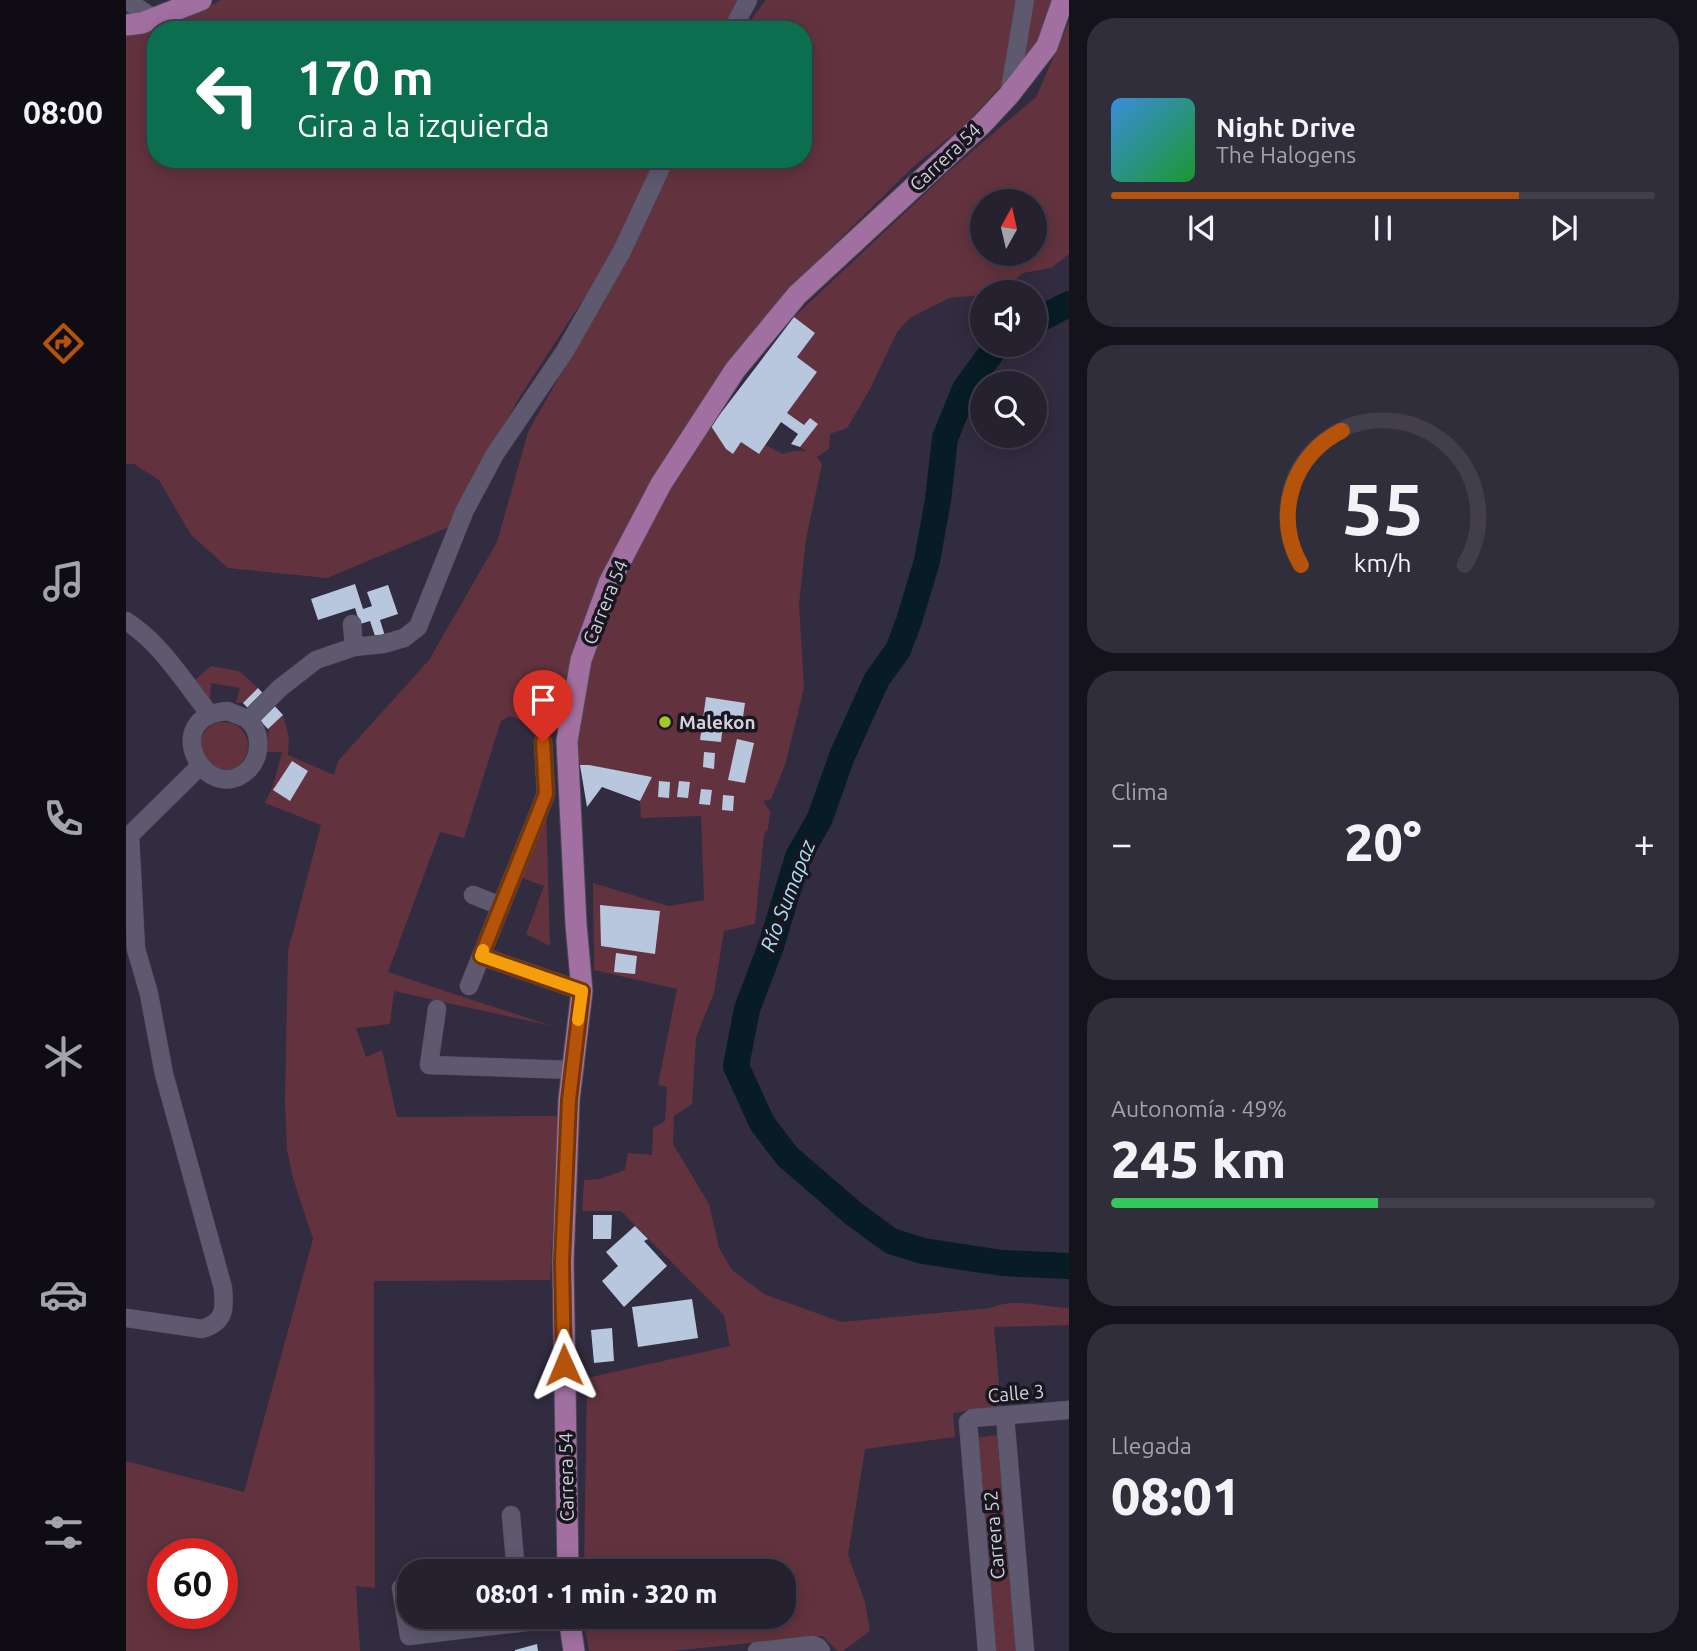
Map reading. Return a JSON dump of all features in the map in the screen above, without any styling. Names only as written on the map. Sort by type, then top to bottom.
[{"type":"main road","points":[[126,25],[201,0]]},
{"type":"main road","name":"Carrera 54","points":[[568,1559],[562,1262],[572,1070],[582,991],[567,741],[582,660],[609,583],[661,484],[735,370],[797,295],[982,124],[1009,95],[1047,46],[1063,0]]},
{"type":"main road","points":[[571,1629],[575,1651]]},
{"type":"street","points":[[126,0],[153,18]]},
{"type":"street","points":[[737,21],[748,0]]},
{"type":"street","points":[[1009,95],[1025,0]]},
{"type":"street","points":[[247,720],[280,688],[316,660],[354,647],[383,644],[404,638],[418,627],[465,510],[495,454],[565,351],[616,262],[660,168]]},
{"type":"street","points":[[126,621],[137,628],[158,650],[209,713]]},
{"type":"street","points":[[352,624],[354,647]]},
{"type":"street","points":[[228,712],[247,720],[258,739],[258,750],[248,769],[229,778],[218,777],[200,766],[192,750],[192,740],[198,725],[209,713],[228,712]]},
{"type":"street","points":[[469,986],[546,794],[543,742]]},
{"type":"street","points":[[126,1318],[202,1329],[214,1325],[221,1316],[224,1303],[223,1288],[164,1074],[149,995],[136,949],[128,837],[200,766]]},
{"type":"street","points":[[473,895],[500,906]]},
{"type":"street","points":[[481,956],[582,991]]},
{"type":"street","points":[[436,1009],[429,1065],[572,1070]]},
{"type":"street","name":"Calle 3","points":[[968,1422],[973,1418],[1069,1410]]},
{"type":"street","name":"Carrera 52","points":[[1005,1416],[1026,1651]]},
{"type":"street","name":"Carrera 52","points":[[968,1422],[987,1651]]},
{"type":"street","points":[[511,1515],[515,1559]]},
{"type":"street","points":[[408,1629],[409,1636],[455,1629]]},
{"type":"street","points":[[757,1651],[813,1645],[821,1651]]},
{"type":"shaded area","points":[[221,0],[739,0],[737,11],[730,21],[177,21]]},
{"type":"shaded area","points":[[766,0],[1018,0],[1002,85],[967,123],[913,167],[792,286],[732,360],[565,695],[553,731],[509,716],[501,721],[464,838],[440,832],[388,972],[552,1026],[394,991],[390,1024],[356,1028],[366,1057],[382,1050],[397,1117],[558,1116],[550,1280],[374,1281],[375,1588],[356,1586],[360,1651],[126,1651],[126,1461],[244,1492],[313,1239],[293,1178],[287,1149],[285,1102],[288,951],[321,825],[265,803],[273,786],[282,752],[266,752],[269,728],[283,715],[289,738],[288,755],[334,775],[338,761],[429,660],[497,542],[528,432],[630,252],[665,168],[812,168],[812,21],[750,21]]},
{"type":"shaded area","points":[[1034,0],[1052,0],[1044,30],[1021,68]]},
{"type":"shaded area","points":[[1069,22],[1069,254],[1051,268],[1023,273],[1015,280],[970,280],[970,296],[949,298],[910,318],[897,332],[870,389],[847,428],[830,434],[829,449],[817,457],[822,464],[806,539],[799,604],[804,688],[785,765],[771,799],[763,801],[770,811],[768,829],[764,835],[755,924],[724,931],[714,993],[696,1037],[692,1104],[674,1116],[673,1144],[709,1204],[719,1248],[732,1270],[764,1294],[841,1322],[1019,1303],[1069,1308],[1069,1325],[994,1327],[1001,1406],[953,1413],[955,1437],[865,1449],[848,1555],[865,1602],[870,1631],[843,1651],[838,1651],[822,1636],[672,1651],[589,1651],[585,1629],[796,1629],[796,1559],[584,1559],[587,1378],[730,1346],[724,1315],[621,1211],[582,1211],[584,1180],[599,1179],[625,1170],[628,1153],[652,1155],[653,1128],[665,1121],[667,1087],[658,1085],[677,989],[594,970],[593,883],[669,906],[704,900],[701,816],[641,818],[640,801],[652,777],[580,765],[574,729],[604,613],[666,484],[711,426],[726,449],[733,454],[741,442],[758,454],[765,445],[783,454],[806,451],[800,447],[817,424],[810,418],[804,425],[787,413],[817,372],[797,357],[815,333],[794,317],[948,172],[1036,97]]},
{"type":"shaded area","points":[[147,30],[147,168],[651,168],[616,249],[519,398],[449,527],[327,578],[228,568],[191,535],[159,480],[134,464],[126,464],[126,37]]},
{"type":"shaded area","points":[[211,666],[239,671],[258,688],[243,703],[236,702],[240,688],[211,683],[210,701],[188,686]]},
{"type":"shaded area","points":[[224,722],[241,729],[248,746],[241,763],[224,770],[207,763],[200,746],[207,729]]},
{"type":"shaded area","points":[[546,807],[550,946],[526,934],[544,886],[519,877]]},
{"type":"shaded area","points":[[997,1435],[1017,1651],[995,1651],[976,1438]]},
{"type":"building","points":[[794,317],[815,333],[797,357],[817,372],[787,413],[804,425],[810,418],[818,424],[800,447],[791,444],[798,434],[781,422],[759,454],[741,442],[733,454],[726,449],[711,426]]},
{"type":"building","points":[[355,584],[363,609],[372,606],[367,592],[388,585],[398,614],[380,620],[385,636],[376,639],[370,621],[360,624],[355,608],[318,620],[311,599]]},
{"type":"building","points":[[258,688],[283,715],[268,729],[243,703]]},
{"type":"building","points":[[706,697],[745,703],[743,717],[724,714],[721,742],[700,740]]},
{"type":"building","points":[[737,739],[754,743],[745,783],[728,780]]},
{"type":"building","points":[[704,752],[715,753],[714,769],[703,767]]},
{"type":"building","points":[[292,761],[308,771],[290,801],[273,790]]},
{"type":"building","points":[[580,765],[652,777],[640,801],[602,787],[587,807]]},
{"type":"building","points":[[659,781],[670,782],[669,798],[658,797]]},
{"type":"building","points":[[679,781],[690,782],[688,798],[677,797]]},
{"type":"building","points":[[701,789],[712,790],[710,805],[699,804]]},
{"type":"building","points":[[723,795],[734,796],[733,811],[722,810]]},
{"type":"building","points":[[600,905],[660,911],[655,954],[601,946]]},
{"type":"building","points":[[616,953],[637,956],[635,974],[614,972]]},
{"type":"building","points":[[593,1215],[612,1215],[611,1239],[593,1239]]},
{"type":"building","points":[[635,1226],[648,1239],[644,1241],[667,1266],[624,1307],[602,1281],[618,1266],[606,1252]]},
{"type":"building","points":[[692,1299],[698,1338],[638,1347],[632,1307]]},
{"type":"building","points":[[612,1328],[614,1361],[594,1363],[591,1330]]},
{"type":"building","points":[[537,1644],[538,1651],[515,1651],[515,1650]]},
{"type":"waterway","name":"Río Sumapaz","points":[[1047,315],[1069,304]]},
{"type":"waterway","name":"Río Sumapaz","points":[[988,357],[965,389],[945,438],[927,561],[909,621],[898,650],[877,679],[842,756],[820,818],[798,857],[771,946],[747,1009],[736,1066],[762,1123],[787,1156],[854,1214],[891,1241],[923,1251],[1002,1263],[1069,1266]]},
{"type":"slow traffic","points":[[483,950],[481,956],[582,991],[578,1020]]},
{"type":"place","name":"Malekon","points":[[665,722]]},
{"type":"route","points":[[543,742],[546,794],[481,956],[582,991],[569,1100],[562,1262],[564,1365]]}]
